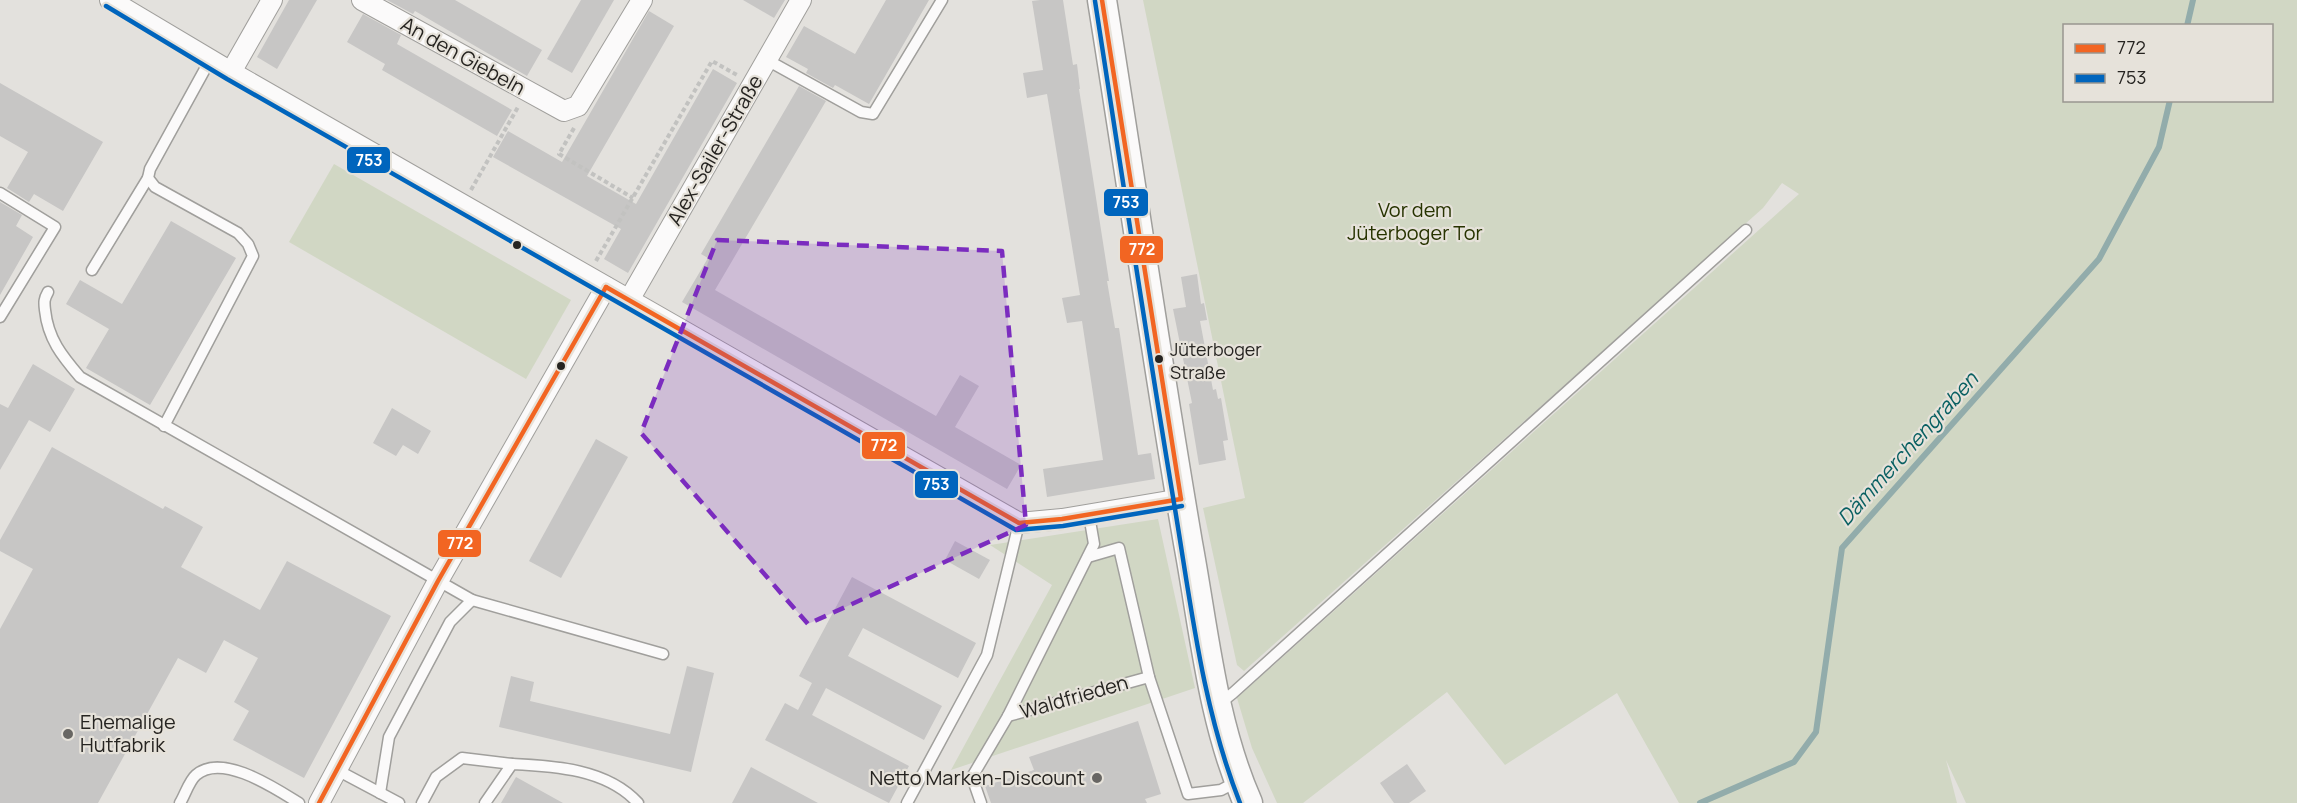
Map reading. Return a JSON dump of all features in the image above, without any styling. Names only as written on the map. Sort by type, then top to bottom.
[{"type":"main road","points":[[1102,0],[1181,499],[1217,705],[1243,792]]},
{"type":"street","points":[[110,0],[210,60],[1018,523],[1089,515],[1181,499]]},
{"type":"street","points":[[231,72],[272,0]]},
{"type":"street","name":"An den Giebeln","points":[[362,0],[527,91],[567,110]]},
{"type":"street","points":[[567,110],[578,105],[642,0]]},
{"type":"street","name":"Alex-Sailer-Straße","points":[[629,300],[801,0]]},
{"type":"street","points":[[319,803],[438,581],[606,287]]},
{"type":"lane","points":[[767,60],[861,112],[873,114],[942,0]]},
{"type":"lane","points":[[92,270],[148,177],[150,169],[210,60]]},
{"type":"lane","points":[[148,177],[155,187],[238,233],[248,244],[253,256],[164,426]]},
{"type":"lane","points":[[0,194],[55,227],[0,317]]},
{"type":"lane","points":[[1217,705],[1746,230]]},
{"type":"lane","points":[[48,292],[44,298],[46,326],[57,350],[80,377],[472,600],[663,654]]},
{"type":"lane","name":"Waldfrieden","points":[[1008,716],[1094,544],[1089,515]]},
{"type":"lane","points":[[907,803],[987,655],[1018,523]]},
{"type":"lane","points":[[1088,557],[1119,548],[1149,676]]},
{"type":"lane","points":[[380,793],[389,737],[450,622],[472,600]]},
{"type":"lane","name":"Waldfrieden","points":[[1008,716],[1149,676],[1188,794],[1221,790],[1243,792]]},
{"type":"lane","points":[[981,803],[972,777],[1008,716]]},
{"type":"lane","points":[[422,803],[435,777],[462,758],[553,766],[610,781],[638,803]]},
{"type":"lane","points":[[485,803],[512,764]]},
{"type":"lane","points":[[180,803],[195,776],[204,771],[221,769],[240,771],[299,803]]},
{"type":"lane","points":[[337,770],[399,803]]},
{"type":"path","points":[[587,276],[712,61],[753,84]]},
{"type":"path","points":[[463,205],[527,91]]},
{"type":"path","points":[[567,110],[576,125],[559,154],[633,198]]},
{"type":"highlighted area","points":[[717,240],[1002,251],[1026,525],[808,624],[641,433]]},
{"type":"green space","name":"Vor dem Jüterboger Tor","points":[[1143,0],[2297,0],[2297,803],[1966,803],[1946,760],[1957,803],[1679,803],[1617,693],[1505,765],[1447,692],[1303,803],[1277,803],[1252,748],[1237,698],[1799,194],[1782,183],[1763,208],[1244,671],[1237,665],[1203,508],[1245,498]]},
{"type":"green space","points":[[334,164],[571,300],[526,379],[289,242]]},
{"type":"green space","points":[[1158,519],[1195,688],[951,770],[1052,585],[990,545]]},
{"type":"building","points":[[289,0],[317,0],[277,69],[257,57]]},
{"type":"building","points":[[387,0],[455,0],[542,50],[527,76],[415,11],[413,14]]},
{"type":"building","points":[[581,0],[614,0],[572,73],[547,59]]},
{"type":"building","points":[[743,0],[785,0],[774,18]]},
{"type":"building","points":[[886,0],[929,0],[869,104],[835,85],[833,88],[806,73],[808,69],[786,57],[804,26],[855,54]]},
{"type":"building","points":[[1063,0],[1073,65],[1077,64],[1109,281],[1107,281],[1115,328],[1119,328],[1138,455],[1151,453],[1155,479],[1047,497],[1043,469],[1103,460],[1082,321],[1067,323],[1062,298],[1080,295],[1047,94],[1027,98],[1023,73],[1043,70],[1032,1]]},
{"type":"building","points":[[649,11],[674,26],[587,176],[636,204],[713,69],[737,83],[628,273],[604,259],[621,229],[493,157],[508,131],[562,162]]},
{"type":"building","points":[[363,14],[401,35],[397,44],[512,110],[497,136],[382,70],[385,64],[347,42]]},
{"type":"building","points":[[0,83],[103,142],[63,211],[34,194],[29,202],[7,188],[28,152],[0,136]]},
{"type":"building","points":[[799,86],[826,101],[715,290],[936,416],[960,375],[979,386],[955,427],[1021,465],[1007,489],[682,302],[708,258],[701,254]]},
{"type":"building","points":[[0,202],[22,215],[16,226],[33,237],[0,295]]},
{"type":"building","points":[[171,221],[236,258],[150,405],[86,368],[109,329],[66,304],[80,280],[122,304]]},
{"type":"building","points":[[1197,274],[1201,304],[1204,303],[1207,320],[1200,321],[1213,390],[1216,389],[1218,399],[1221,398],[1228,440],[1223,441],[1226,460],[1199,465],[1189,404],[1192,403],[1173,309],[1186,307],[1181,277]]},
{"type":"building","points":[[33,364],[75,389],[50,432],[29,420],[0,470],[0,404],[8,408]]},
{"type":"building","points":[[392,408],[431,431],[418,454],[403,445],[396,456],[373,443]]},
{"type":"building","points":[[596,439],[628,457],[561,578],[529,561]]},
{"type":"building","points":[[52,447],[163,509],[165,506],[203,527],[181,567],[260,610],[287,561],[391,616],[304,778],[233,740],[249,711],[234,702],[258,658],[224,640],[206,673],[178,658],[98,803],[0,803],[0,629],[33,569],[0,551],[0,540]]},
{"type":"building","points":[[955,541],[990,560],[979,579],[945,560]]},
{"type":"building","points":[[852,577],[976,643],[958,678],[863,628],[848,656],[942,706],[924,740],[826,688],[812,715],[909,766],[889,803],[765,740],[785,703],[798,710],[812,683],[799,676]]},
{"type":"building","points":[[687,666],[714,673],[691,772],[499,727],[511,676],[534,682],[530,701],[670,734]]},
{"type":"building","points":[[1138,721],[1161,794],[1145,799],[1147,803],[991,803],[985,786],[1034,770],[1029,757]]},
{"type":"building","points":[[1407,764],[1426,791],[1409,803],[1394,803],[1380,783]]},
{"type":"building","points":[[751,767],[764,774],[818,803],[732,803]]},
{"type":"building","points":[[516,777],[563,803],[501,803]]},
{"type":"waterway","name":"Dämmerchengraben","points":[[2187,24],[2193,0]]},
{"type":"waterway","name":"Dämmerchengraben","points":[[1700,803],[1794,762],[1816,732],[1842,548],[2099,259],[2159,147],[2170,102]]},
{"type":"transit line","name":"772","points":[[1102,0],[1181,499]]},
{"type":"transit line","name":"753","points":[[1095,1],[1192,617],[1216,730],[1240,803]]},
{"type":"transit line","name":"753","points":[[106,6],[227,79],[1016,530],[1063,526],[1182,506]]},
{"type":"transit line","name":"772","points":[[606,287],[1019,523],[1062,519],[1181,499]]},
{"type":"transit line","name":"772","points":[[319,803],[438,581],[606,287]]},
{"type":"place","name":"Jüterboger Straße","points":[[1159,359]]},
{"type":"place","name":"Ehemalige Hutfabrik","points":[[68,734]]},
{"type":"place","name":"Netto Marken-Discount","points":[[1097,778]]}]
